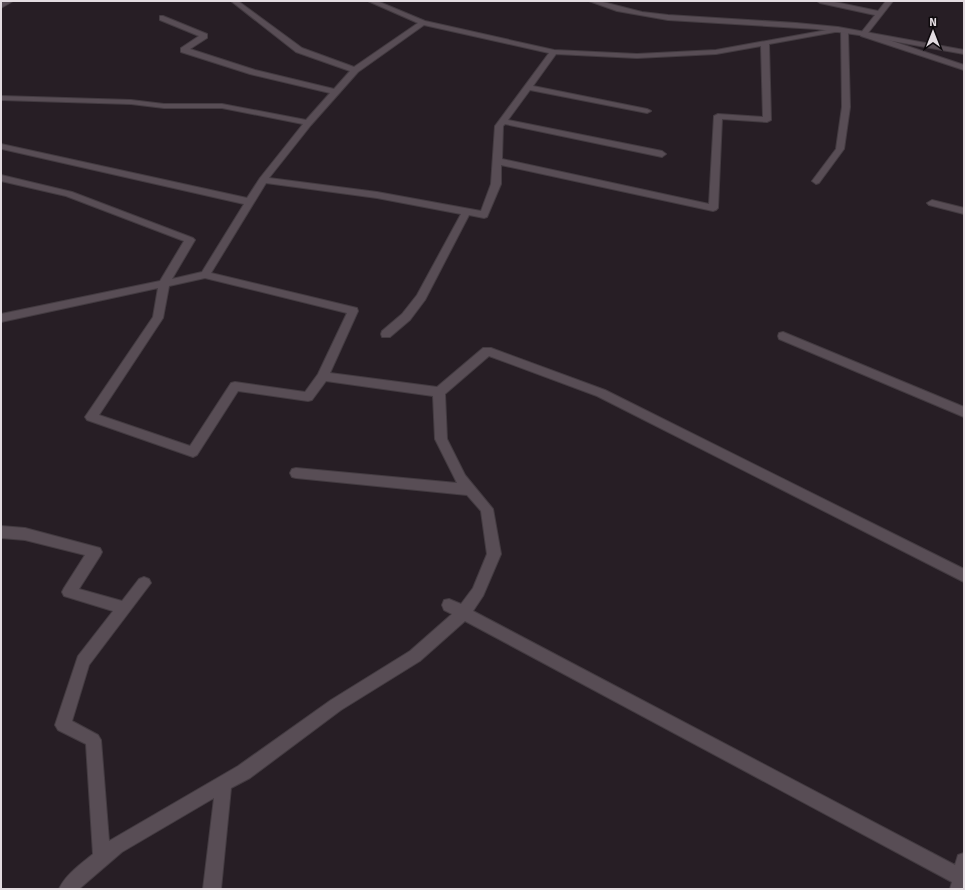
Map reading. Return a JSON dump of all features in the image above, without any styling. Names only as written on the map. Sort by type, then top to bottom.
[{"type":"street","points":[[1,6],[10,1]]},
{"type":"street","points":[[234,1],[299,50],[355,70]]},
{"type":"street","points":[[370,1],[423,23],[554,52],[637,56],[716,52],[835,30]]},
{"type":"street","points":[[592,1],[611,8],[662,18],[797,25],[864,34],[964,52]]},
{"type":"street","points":[[820,1],[880,14]]},
{"type":"street","points":[[864,34],[890,1]]},
{"type":"street","points":[[163,18],[204,36],[184,50],[253,72],[337,92]]},
{"type":"street","points":[[205,275],[263,180],[308,123],[355,70],[423,23]]},
{"type":"street","points":[[816,182],[840,150],[846,107],[844,31]]},
{"type":"street","points":[[864,34],[964,68]]},
{"type":"street","points":[[498,162],[713,208],[718,116],[767,120],[765,44]]},
{"type":"street","points":[[263,180],[377,194],[484,215],[496,184],[499,126],[554,52]]},
{"type":"street","points":[[528,87],[647,111]]},
{"type":"street","points":[[1,98],[131,102],[164,106],[222,106],[308,123]]},
{"type":"street","points":[[503,122],[662,154]]},
{"type":"street","points":[[2,146],[250,202]]},
{"type":"street","points":[[1,178],[68,194],[190,240],[164,284],[158,318],[91,418],[193,452],[235,386],[308,397],[323,376],[353,311],[205,275],[164,284],[1,318]]},
{"type":"street","points":[[932,203],[964,211]]},
{"type":"street","points":[[386,334],[406,317],[422,297],[466,212]]},
{"type":"street","points":[[783,336],[964,412]]},
{"type":"street","points":[[323,376],[440,392],[487,351],[601,393],[964,576]]},
{"type":"street","points":[[68,889],[75,881],[116,846],[244,772],[336,705],[415,656],[463,613],[478,592],[494,554],[487,509],[461,479],[441,439],[440,392]]},
{"type":"street","points":[[296,473],[470,490]]},
{"type":"street","points":[[1,532],[25,534],[95,552],[69,592],[125,608]]},
{"type":"street","points":[[102,858],[93,740],[63,725],[83,661],[144,583]]},
{"type":"street","points":[[449,605],[962,876]]},
{"type":"street","points":[[212,889],[224,783]]}]
